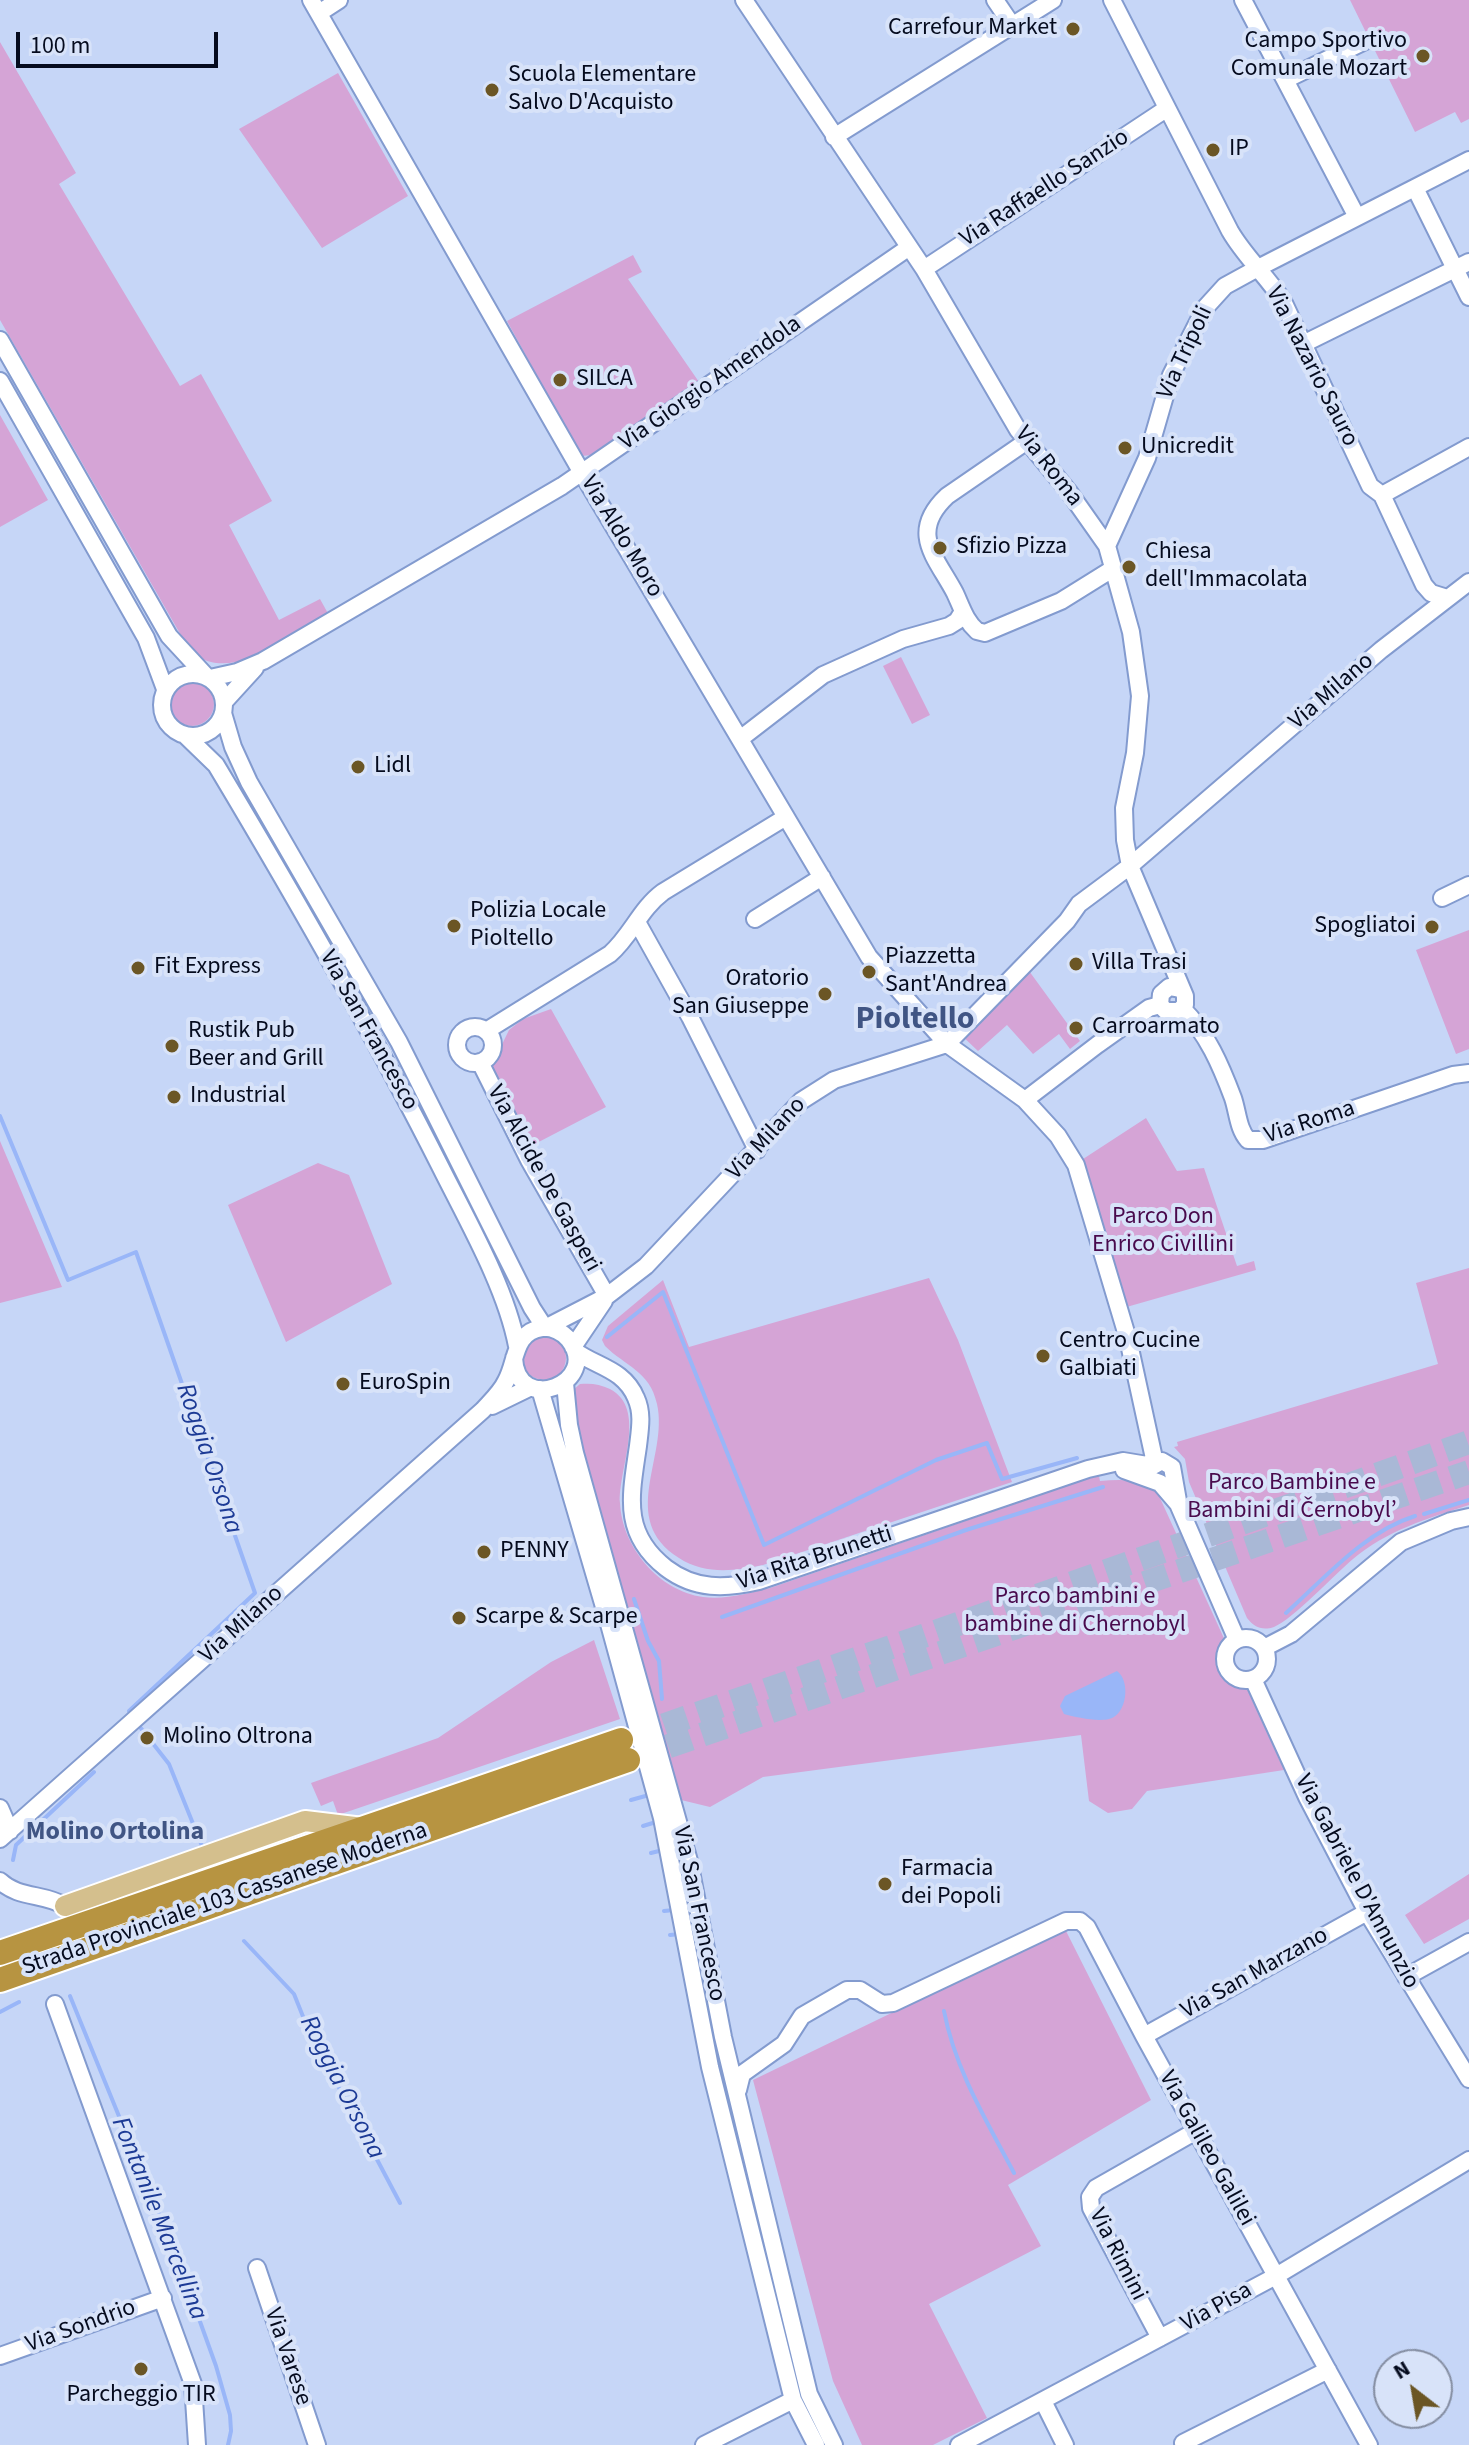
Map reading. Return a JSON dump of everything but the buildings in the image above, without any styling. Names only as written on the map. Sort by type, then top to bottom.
[{"type":"highway","name":"Strada Provinciale 103 Cassanese Moderna","points":[[0,1953],[363,1828],[625,1750],[449,1822],[0,1980]]},
{"type":"highway","points":[[0,1993],[306,1871]]},
{"type":"main road","points":[[65,1906],[305,1821],[363,1828]]},
{"type":"street","points":[[315,6],[339,0]]},
{"type":"street","name":"Via Roma","points":[[744,0],[924,269],[1018,430],[1069,492],[1107,546],[1131,632],[1140,696],[1135,753],[1124,808],[1125,840],[1130,866],[1180,989]]},
{"type":"street","points":[[995,0],[1012,25]]},
{"type":"street","points":[[834,137],[1053,0]]},
{"type":"street","name":"Via Nazario Sauro","points":[[1112,0],[1230,231],[1283,301],[1370,486],[1382,495],[1424,585],[1431,593],[1447,598]]},
{"type":"street","points":[[1243,0],[1357,217]]},
{"type":"street","name":"Via Aldo Moro","points":[[315,6],[582,473],[869,957],[947,1044],[1025,1100],[1058,1136],[1076,1165],[1128,1339],[1160,1471],[1203,1557],[1237,1640]]},
{"type":"street","points":[[1285,80],[1365,41]]},
{"type":"street","name":"Via Raffaello Sanzio","points":[[924,269],[1166,109]]},
{"type":"street","name":"Via Tripoli","points":[[1107,546],[1147,458],[1171,375],[1215,294],[1256,269],[1469,160]]},
{"type":"street","points":[[1415,188],[1463,266],[1469,297]]},
{"type":"street","name":"Via Giorgio Amendola","points":[[208,677],[237,672],[263,661],[493,528],[582,473],[908,248]]},
{"type":"street","points":[[1303,344],[1463,266]]},
{"type":"street","points":[[0,340],[169,636],[220,689],[223,708],[211,730],[198,736],[185,735],[171,728],[163,717],[161,704],[165,689],[183,675],[195,673],[208,677]]},
{"type":"street","points":[[0,381],[146,638],[165,689]]},
{"type":"street","points":[[1027,441],[947,496],[929,522],[929,548],[962,613],[974,629],[985,633],[1061,601],[1114,568]]},
{"type":"street","points":[[1382,495],[1469,447]]},
{"type":"street","name":"Via Milano","points":[[545,1328],[607,1296],[646,1266],[801,1101],[824,1084],[947,1044],[1067,921],[1079,904],[1130,866],[1321,702],[1469,582]]},
{"type":"street","points":[[740,739],[803,689],[830,672],[903,639],[949,626],[962,613]]},
{"type":"street","name":"Via Giorgio Amendola","points":[[223,708],[263,661]]},
{"type":"street","name":"Via San Francesco","points":[[223,708],[233,747],[249,782],[399,1042],[534,1313],[545,1328]]},
{"type":"street","name":"Via San Francesco","points":[[185,735],[221,773],[384,1056],[469,1223],[510,1317],[516,1352]]},
{"type":"street","name":"Via Alcide De Gasperi","points":[[486,1031],[492,1039],[492,1050],[488,1058],[472,1063],[460,1052],[458,1042],[469,1029],[486,1031],[605,958],[626,939],[649,905],[663,892],[786,817]]},
{"type":"street","points":[[755,919],[822,877]]},
{"type":"street","points":[[1442,898],[1469,885]]},
{"type":"street","points":[[637,922],[690,1017],[757,1150]]},
{"type":"street","points":[[1173,987],[1180,989],[1185,996],[1182,1008],[1171,1013],[1160,1005],[1159,998],[1163,991],[1173,987]]},
{"type":"street","points":[[1025,1100],[1149,1008],[1160,1005]]},
{"type":"street","name":"Via Roma","points":[[1182,1008],[1202,1030],[1233,1101],[1241,1130],[1248,1140],[1263,1140],[1427,1083],[1469,1073]]},
{"type":"street","name":"Via Alcide De Gasperi","points":[[480,1062],[529,1160],[607,1296]]},
{"type":"street","name":"Via Milano","points":[[574,1349],[607,1296]]},
{"type":"street","points":[[545,1328],[561,1333],[574,1349],[616,1372],[630,1386],[618,1377],[600,1372],[568,1379],[551,1389],[536,1388],[517,1372],[516,1352],[528,1334],[545,1328]]},
{"type":"street","points":[[568,1379],[575,1364],[574,1349]]},
{"type":"street","name":"Via Milano","points":[[5,1835],[483,1410],[506,1383],[516,1352]]},
{"type":"street","name":"Via San Francesco","points":[[568,1379],[569,1425],[575,1453],[689,1861],[723,2037],[809,2394],[834,2445]]},
{"type":"street","name":"Via Rita Brunetti","points":[[630,1386],[637,1399],[641,1419],[631,1493],[636,1529],[647,1550],[662,1564],[686,1581],[705,1586],[729,1587],[759,1581],[1053,1480],[1115,1463],[1160,1471]]},
{"type":"street","name":"Via Milano","points":[[483,1410],[536,1388]]},
{"type":"street","name":"Via San Francesco","points":[[536,1388],[609,1624],[662,1818],[710,2067],[793,2400],[816,2445]]},
{"type":"street","points":[[1115,1463],[1142,1447],[1148,1423]]},
{"type":"street","points":[[1264,1648],[1291,1634],[1401,1542],[1451,1521],[1469,1517]]},
{"type":"street","points":[[1237,1640],[1255,1640],[1264,1648],[1266,1666],[1253,1679],[1239,1679],[1227,1671],[1224,1657],[1237,1640]]},
{"type":"street","name":"Via Gabriele D'Annunzio","points":[[1253,1679],[1307,1797],[1367,1912],[1469,2079]]},
{"type":"street","points":[[0,1808],[5,1835]]},
{"type":"street","points":[[0,1881],[15,1892],[50,1899],[65,1906]]},
{"type":"street","name":"Via San Marzano","points":[[1144,2036],[1367,1912]]},
{"type":"street","name":"Via Galileo Galilei","points":[[768,2054],[784,2044],[802,2016],[847,1990],[860,1990],[877,2002],[888,2004],[1066,1921],[1074,1919],[1083,1923],[1369,2445]]},
{"type":"street","points":[[1406,1977],[1469,1942]]},
{"type":"street","points":[[55,2004],[193,2384],[197,2445]]},
{"type":"street","points":[[723,2037],[735,2053],[746,2056],[768,2054]]},
{"type":"street","points":[[737,2094],[742,2074],[768,2054]]},
{"type":"street","name":"Via Rimini","points":[[1160,2338],[1091,2208],[1090,2197],[1096,2188],[1196,2131]]},
{"type":"street","name":"Via Pisa","points":[[959,2445],[1276,2276],[1469,2160]]},
{"type":"street","name":"Via Varese","points":[[257,2268],[317,2445]]},
{"type":"street","name":"Via Sondrio","points":[[0,2356],[163,2298]]},
{"type":"street","points":[[1183,2443],[1328,2370]]},
{"type":"street","points":[[704,2445],[793,2400]]},
{"type":"street","points":[[1043,2401],[1065,2445]]},
{"type":"green space","name":"Campo Sportivo Comunale Mozart","points":[[1350,0],[1469,0],[1469,119],[1461,123],[1455,112],[1415,132]]},
{"type":"green space","points":[[0,42],[76,173],[59,184],[180,386],[201,374],[272,501],[229,525],[279,620],[320,599],[330,617],[266,652],[230,663],[214,663],[199,657],[186,644],[0,320]]},
{"type":"green space","points":[[338,73],[408,196],[322,248],[239,129]]},
{"type":"green space","points":[[633,255],[642,272],[628,279],[699,382],[593,455],[581,456],[507,321]]},
{"type":"green space","points":[[0,415],[48,500],[0,527]]},
{"type":"green space","points":[[901,657],[930,715],[912,724],[883,666]]},
{"type":"green space","points":[[192,682],[207,689],[214,704],[207,719],[192,726],[177,719],[170,704],[177,689]]},
{"type":"green space","points":[[1469,930],[1469,1049],[1456,1054],[1416,950]]},
{"type":"green space","points":[[1024,964],[1080,1041],[1070,1049],[1059,1034],[1033,1054],[1007,1025],[978,1051],[958,1032]]},
{"type":"green space","points":[[551,1009],[606,1107],[531,1146],[493,1063],[509,1030],[523,1019]]},
{"type":"green space","name":"Parco Don Enrico Civillini","points":[[1146,1118],[1177,1171],[1204,1168],[1237,1266],[1254,1261],[1256,1270],[1123,1308],[1080,1161]]},
{"type":"green space","points":[[0,1141],[62,1287],[0,1303]]},
{"type":"green space","points":[[318,1163],[349,1175],[392,1284],[286,1342],[228,1205]]},
{"type":"green space","name":"Parco Bambine e Bambini di Černobyl’","points":[[1469,1268],[1469,1505],[1393,1533],[1353,1559],[1282,1622],[1270,1628],[1255,1626],[1247,1618],[1189,1482],[1185,1459],[1174,1447],[1178,1446],[1177,1442],[1438,1364],[1416,1283]]},
{"type":"green space","points":[[929,1278],[958,1340],[1012,1482],[752,1567],[720,1570],[699,1567],[679,1558],[661,1542],[651,1525],[648,1506],[659,1424],[657,1404],[643,1376],[605,1346],[602,1340],[608,1326],[663,1280],[689,1347]]},
{"type":"green space","points":[[544,1336],[559,1343],[566,1358],[559,1373],[544,1380],[529,1373],[522,1358],[529,1343]]},
{"type":"green space","name":"Parco bambini e bambine di Chernobyl","points":[[580,1384],[595,1384],[610,1389],[621,1398],[627,1411],[628,1441],[620,1503],[622,1519],[636,1550],[658,1576],[672,1586],[703,1597],[729,1597],[770,1588],[1087,1479],[1099,1476],[1100,1481],[1125,1480],[1149,1485],[1162,1495],[1160,1498],[1284,1770],[1147,1791],[1132,1809],[1108,1813],[1089,1801],[1081,1735],[763,1777],[710,1807],[677,1799],[577,1446],[573,1390]]},
{"type":"green space","points":[[594,1640],[620,1719],[338,1815],[333,1801],[321,1806],[311,1783],[438,1738],[551,1662]]},
{"type":"green space","points":[[1469,1874],[1469,1919],[1424,1944],[1405,1915]]},
{"type":"green space","points":[[1065,1929],[1151,2100],[1008,2185],[1041,2246],[929,2304],[987,2418],[933,2445],[862,2445],[833,2381],[753,2080]]},
{"type":"water","points":[[1117,1671],[1124,1682],[1125,1697],[1115,1716],[1098,1720],[1064,1714],[1060,1706],[1065,1696]]},
{"type":"waterway","name":"Roggia Orsona","points":[[0,1116],[68,1280],[136,1252],[255,1593],[129,1711],[131,1715]]},
{"type":"waterway","points":[[607,1337],[663,1292],[764,1545],[936,1460],[987,1443],[1002,1479],[1077,1458]]},
{"type":"waterway","points":[[722,1617],[966,1530],[1103,1487]]},
{"type":"waterway","points":[[1424,1514],[1469,1500]]},
{"type":"waterway","points":[[1286,1613],[1362,1544],[1396,1523],[1415,1516]]},
{"type":"waterway","points":[[634,1599],[648,1641],[659,1661],[662,1699]]},
{"type":"waterway","name":"Roggia Orsona","points":[[136,1722],[169,1764],[202,1846]]},
{"type":"waterway","name":"Fontanile Marcellina","points":[[13,1860],[16,1845],[94,1772]]},
{"type":"waterway","points":[[631,1800],[649,1795]]},
{"type":"waterway","points":[[643,1826],[656,1822]]},
{"type":"waterway","points":[[651,1853],[663,1850]]},
{"type":"waterway","points":[[664,1911],[674,1910]]},
{"type":"waterway","points":[[670,1935],[680,1934]]},
{"type":"waterway","name":"Roggia Orsona","points":[[244,1941],[294,1994],[308,2029],[400,2203]]},
{"type":"waterway","name":"Fontanile Marcellina","points":[[70,1996],[180,2266],[216,2366],[230,2415],[228,2445]]},
{"type":"waterway","points":[[0,2012],[19,2002]]},
{"type":"waterway","points":[[944,2011],[964,2074],[1014,2173]]},
{"type":"tunnel","points":[[630,1737],[1469,1442]]},
{"type":"tunnel","points":[[634,1758],[1469,1472]]},
{"type":"place","name":"Carrefour Market","points":[[1073,29]]},
{"type":"place","name":"Campo Sportivo Comunale Mozart","points":[[1423,56]]},
{"type":"place","name":"Scuola Elementare Salvo D'Acquisto","points":[[492,90]]},
{"type":"place","name":"IP","points":[[1213,150]]},
{"type":"place","name":"SILCA","points":[[560,380]]},
{"type":"place","name":"Unicredit","points":[[1125,448]]},
{"type":"place","name":"Sfizio Pizza","points":[[940,548]]},
{"type":"place","name":"Chiesa dell'Immacolata","points":[[1129,567]]},
{"type":"place","name":"Lidl","points":[[358,767]]},
{"type":"place","name":"Polizia Locale Pioltello","points":[[454,926]]},
{"type":"place","name":"Spogliatoi","points":[[1432,927]]},
{"type":"place","name":"Villa Trasi","points":[[1076,964]]},
{"type":"place","name":"Fit Express","points":[[138,968]]},
{"type":"place","name":"Piazzetta Sant'Andrea","points":[[869,972]]},
{"type":"place","name":"Oratorio San Giuseppe","points":[[825,994]]},
{"type":"place","name":"Carroarmato","points":[[1076,1028]]},
{"type":"place","name":"Rustik Pub Beer and Grill","points":[[172,1046]]},
{"type":"place","name":"Industrial","points":[[174,1097]]},
{"type":"place","name":"Centro Cucine Galbiati","points":[[1043,1356]]},
{"type":"place","name":"EuroSpin","points":[[343,1384]]},
{"type":"place","name":"PENNY","points":[[484,1552]]},
{"type":"place","name":"Scarpe & Scarpe","points":[[459,1618]]},
{"type":"place","name":"Molino Oltrona","points":[[147,1738]]},
{"type":"place","name":"Farmacia dei Popoli","points":[[885,1884]]},
{"type":"place","name":"Parcheggio TIR","points":[[141,2369]]},
{"type":"district","name":"Pioltello","points":[[915,1021]]},
{"type":"district","name":"Molino Ortolina","points":[[115,1833]]}]
